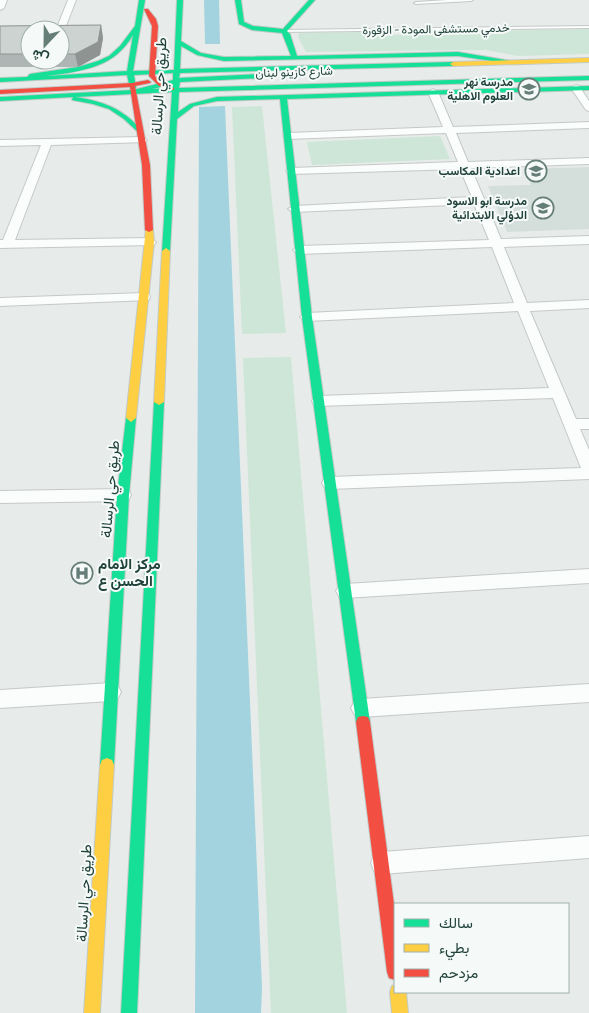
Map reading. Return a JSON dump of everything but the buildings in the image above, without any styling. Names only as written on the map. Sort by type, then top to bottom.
[{"type":"main road","name":"طريق حي الرسالة","points":[[129,1013],[180,0]]},
{"type":"main road","points":[[238,0],[241,23],[247,27],[284,31],[287,34],[294,58]]},
{"type":"main road","points":[[284,31],[312,0]]},
{"type":"main road","name":"طريق حي الرسالة","points":[[92,1013],[123,495],[150,242],[146,165],[132,84],[142,3]]},
{"type":"main road","points":[[142,3],[154,22],[154,85]]},
{"type":"main road","points":[[0,80],[79,68],[105,61],[120,51],[138,25]]},
{"type":"main road","points":[[177,41],[190,52],[207,58],[458,54],[514,62]]},
{"type":"main road","name":"شارع كازينو لبنان","points":[[177,80],[299,75],[337,67],[589,60]]},
{"type":"main road","points":[[19,78],[154,85],[177,80]]},
{"type":"main road","name":"شارع كازينو لبنان","points":[[177,80],[589,78]]},
{"type":"main road","points":[[0,92],[132,84],[154,85],[177,80]]},
{"type":"main road","points":[[0,99],[41,96],[132,84]]},
{"type":"main road","points":[[173,118],[187,107],[204,101],[589,88]]},
{"type":"main road","points":[[41,96],[80,99],[106,104],[124,113],[141,136]]},
{"type":"main road","points":[[283,98],[307,317],[382,863],[394,964]]},
{"type":"main road","points":[[161,142],[171,149]]},
{"type":"main road","points":[[398,993],[400,1013]]},
{"type":"street","points":[[0,8],[3,0]]},
{"type":"street","points":[[64,20],[72,0]]},
{"type":"street","points":[[576,88],[589,108]]},
{"type":"street","points":[[433,92],[589,469]]},
{"type":"street","points":[[288,136],[589,126]]},
{"type":"street","points":[[0,143],[141,136]]},
{"type":"street","points":[[47,142],[4,244],[150,242]]},
{"type":"street","points":[[291,171],[589,161]]},
{"type":"street","points":[[294,209],[479,200]]},
{"type":"street","points":[[299,250],[589,240]]},
{"type":"street","points":[[0,302],[144,297]]},
{"type":"street","points":[[307,317],[589,304]]},
{"type":"street","points":[[319,401],[558,393]]},
{"type":"street","points":[[571,424],[589,424]]},
{"type":"street","points":[[330,484],[589,473]]},
{"type":"street","points":[[0,497],[123,495]]},
{"type":"street","points":[[345,591],[589,576]]},
{"type":"street","points":[[0,699],[111,692]]},
{"type":"street","points":[[361,708],[589,693]]},
{"type":"street","points":[[382,863],[589,847]]},
{"type":"lane","points":[[416,2],[471,0]]},
{"type":"lane","name":"خدمي مستشفى المودة - الزقورة","points":[[284,31],[589,27]]},
{"type":"shaded area","name":"مدرسة ابو الاسود الدؤلي الابتدائية","points":[[589,167],[589,229],[507,232],[488,186],[531,185],[524,169]]},
{"type":"green space","points":[[589,29],[589,54],[518,56],[486,50],[306,52],[298,37],[299,33],[363,32],[377,35],[480,34],[489,31]]},
{"type":"green space","points":[[262,106],[286,333],[242,334],[232,107]]},
{"type":"green space","points":[[440,136],[450,159],[312,165],[307,142]]},
{"type":"green space","points":[[291,357],[347,1013],[271,1013],[243,358]]},
{"type":"water","points":[[204,0],[219,0],[220,44],[205,44]]},
{"type":"water","points":[[225,106],[262,988],[261,1013],[195,1013],[199,107]]},
{"type":"traffic: fast","points":[[133,88],[130,73],[142,0]]},
{"type":"traffic: fast","points":[[166,251],[180,0]]},
{"type":"traffic: fast","points":[[238,0],[241,23],[252,28],[284,31],[287,34],[294,57]]},
{"type":"traffic: fast","points":[[284,31],[312,0]]},
{"type":"traffic: fast","points":[[30,76],[89,67],[100,63],[120,50],[136,27]]},
{"type":"traffic: fast","points":[[177,41],[199,54],[224,59],[458,54],[514,62]]},
{"type":"traffic: fast","points":[[0,80],[152,72],[453,64]]},
{"type":"traffic: fast","points":[[134,92],[180,80],[259,76]]},
{"type":"traffic: fast","points":[[0,99],[198,89],[589,78]]},
{"type":"traffic: fast","points":[[173,119],[192,105],[217,99],[589,88]]},
{"type":"traffic: fast","points":[[283,97],[307,317],[363,722]]},
{"type":"traffic: fast","points":[[74,99],[94,102],[111,108],[119,112],[140,132]]},
{"type":"traffic: fast","points":[[129,1013],[159,402]]},
{"type":"traffic: fast","points":[[107,765],[123,495],[131,418]]},
{"type":"traffic: slow","points":[[453,64],[589,60]]},
{"type":"traffic: slow","points":[[131,418],[150,242],[149,230]]},
{"type":"traffic: slow","points":[[159,402],[166,251]]},
{"type":"traffic: slow","points":[[92,1013],[107,765]]},
{"type":"traffic: slow","points":[[398,993],[400,1013]]},
{"type":"traffic: jam","points":[[146,10],[153,19],[155,26],[152,76],[161,85],[172,89]]},
{"type":"traffic: jam","points":[[0,92],[132,85],[148,82]]},
{"type":"traffic: jam","points":[[133,88],[146,165],[149,230]]},
{"type":"traffic: jam","points":[[363,722],[394,964]]},
{"type":"place","name":"مدرسة نهر العلوم الاهلية","points":[[529,89]]},
{"type":"place","name":"اعدادية المكاسب","points":[[536,171]]},
{"type":"place","name":"مدرسة ابو الاسود الدؤلي الابتدائية","points":[[543,208]]},
{"type":"place","name":"مركز الامام الحسن ع","points":[[82,573]]}]
